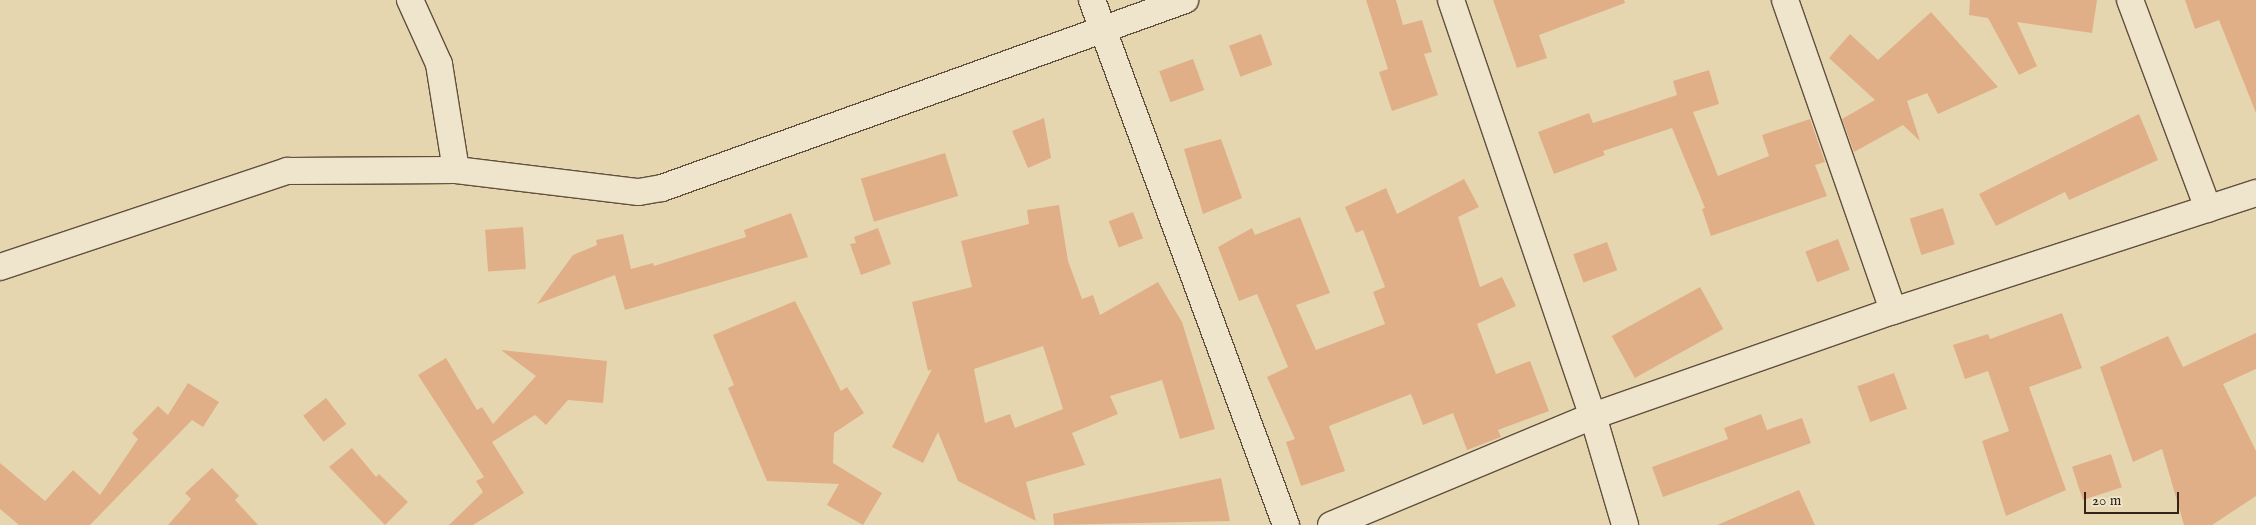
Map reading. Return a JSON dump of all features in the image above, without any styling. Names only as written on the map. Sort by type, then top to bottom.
[{"type":"street","points":[[410,0],[439,64],[456,170]]},
{"type":"street","points":[[1092,0],[1286,525]]},
{"type":"street","points":[[0,267],[287,171],[456,170],[639,192],[662,188],[1185,0]]},
{"type":"street","points":[[1451,0],[1593,416],[1625,525]]},
{"type":"street","points":[[1785,0],[1893,311]]},
{"type":"street","points":[[2130,0],[2208,209]]},
{"type":"street","points":[[1331,525],[1593,416],[1893,311],[2256,194]]},
{"type":"building","points":[[1366,0],[1396,0],[1403,25],[1422,20],[1432,52],[1424,54],[1438,95],[1392,111],[1379,72],[1388,69]]},
{"type":"building","points":[[1493,0],[1624,0],[1625,3],[1539,35],[1547,58],[1517,68]]},
{"type":"building","points":[[1970,0],[2097,0],[2092,33],[2017,22],[2037,66],[2019,75],[1988,18],[1969,15]]},
{"type":"building","points":[[2185,0],[2256,0],[2256,113],[2219,20],[2195,29]]},
{"type":"building","points":[[1931,12],[1998,87],[1938,114],[1927,93],[1907,101],[1920,141],[1903,125],[1854,152],[1842,119],[1875,100],[1829,58],[1850,34],[1878,60]]},
{"type":"building","points":[[1261,34],[1272,65],[1240,77],[1229,46]]},
{"type":"building","points":[[1193,59],[1204,90],[1170,102],[1159,71]]},
{"type":"building","points":[[1709,70],[1719,104],[1693,112],[1718,176],[1769,156],[1762,135],[1810,119],[1825,162],[1815,165],[1827,196],[1711,236],[1702,209],[1705,208],[1672,128],[1603,151],[1605,155],[1554,174],[1538,132],[1589,113],[1593,123],[1677,95],[1673,81]]},
{"type":"building","points":[[2139,114],[2158,160],[2069,200],[2065,192],[1996,226],[1979,194]]},
{"type":"building","points":[[1044,118],[1051,158],[1028,168],[1012,131]]},
{"type":"building","points":[[1221,139],[1242,198],[1203,214],[1184,149]]},
{"type":"building","points":[[945,153],[958,196],[874,222],[861,179]]},
{"type":"building","points":[[1464,179],[1479,207],[1458,217],[1480,287],[1502,277],[1516,306],[1477,324],[1496,374],[1530,361],[1549,411],[1498,430],[1501,437],[1467,450],[1453,413],[1423,425],[1411,394],[1329,426],[1345,471],[1301,486],[1286,442],[1295,439],[1267,377],[1288,367],[1257,294],[1239,301],[1218,247],[1252,228],[1255,235],[1300,217],[1330,293],[1296,305],[1316,350],[1385,324],[1373,292],[1385,287],[1363,230],[1356,233],[1345,207],[1386,188],[1397,214]]},
{"type":"building","points":[[1059,205],[1068,261],[1082,299],[1093,295],[1100,315],[1158,282],[1182,322],[1215,429],[1180,439],[1162,380],[1110,396],[1118,414],[1072,433],[1085,465],[1026,482],[1036,521],[958,481],[938,432],[923,463],[892,447],[932,369],[928,371],[912,302],[972,287],[961,241],[1029,224],[1027,210]],"holes":[[[1043,346],[1063,409],[1015,428],[1010,414],[985,423],[974,369]]]},
{"type":"building","points":[[1943,208],[1955,244],[1921,255],[1910,219]]},
{"type":"building","points":[[1133,212],[1143,238],[1119,247],[1109,221]]},
{"type":"building","points":[[791,213],[808,257],[625,310],[615,275],[537,304],[573,255],[597,245],[596,240],[623,234],[631,269],[653,263],[654,266],[746,237],[744,230]]},
{"type":"building","points":[[523,227],[526,269],[488,272],[485,230]]},
{"type":"building","points":[[878,228],[891,264],[861,275],[850,244],[856,243],[854,237]]},
{"type":"building","points":[[1838,239],[1850,270],[1817,282],[1805,252]]},
{"type":"building","points":[[1607,242],[1617,270],[1583,283],[1573,254]]},
{"type":"building","points":[[1700,287],[1723,329],[1635,378],[1612,336]]},
{"type":"building","points":[[795,301],[841,391],[847,387],[864,413],[834,433],[833,463],[882,493],[863,525],[827,505],[839,484],[767,481],[728,388],[734,385],[713,335]]},
{"type":"building","points":[[2062,313],[2082,368],[2029,387],[2066,490],[2006,516],[1982,441],[2009,431],[1988,371],[1965,379],[1953,345],[1988,334],[1990,339]]},
{"type":"building","points":[[2256,333],[2256,369],[2223,384],[2256,451],[2256,496],[2212,525],[2184,525],[2162,449],[2133,462],[2100,367],[2168,336],[2183,367]]},
{"type":"building","points":[[501,350],[607,361],[603,403],[568,400],[546,425],[535,415],[492,442],[524,493],[473,525],[449,525],[483,492],[476,481],[484,477],[418,375],[446,358],[477,410],[482,407],[493,424],[536,376]]},
{"type":"building","points":[[1894,373],[1907,409],[1870,422],[1857,386]]},
{"type":"building","points":[[188,383],[219,402],[203,427],[192,420],[90,525],[19,525],[0,509],[0,463],[45,501],[73,470],[100,495],[138,439],[132,433],[158,406],[168,415]]},
{"type":"building","points":[[326,398],[346,424],[323,442],[303,416]]},
{"type":"building","points":[[1761,414],[1767,430],[1802,418],[1811,443],[1663,497],[1652,467],[1728,439],[1724,428]]},
{"type":"building","points":[[352,448],[376,477],[379,474],[408,502],[385,525],[329,467]]},
{"type":"building","points":[[2111,454],[2122,487],[2083,500],[2072,467]]},
{"type":"building","points":[[212,468],[239,496],[235,500],[258,525],[168,525],[191,499],[185,493]]},
{"type":"building","points":[[1221,478],[1230,521],[1054,525],[1053,514]]},
{"type":"building","points":[[1799,490],[1815,525],[1717,525]]}]
